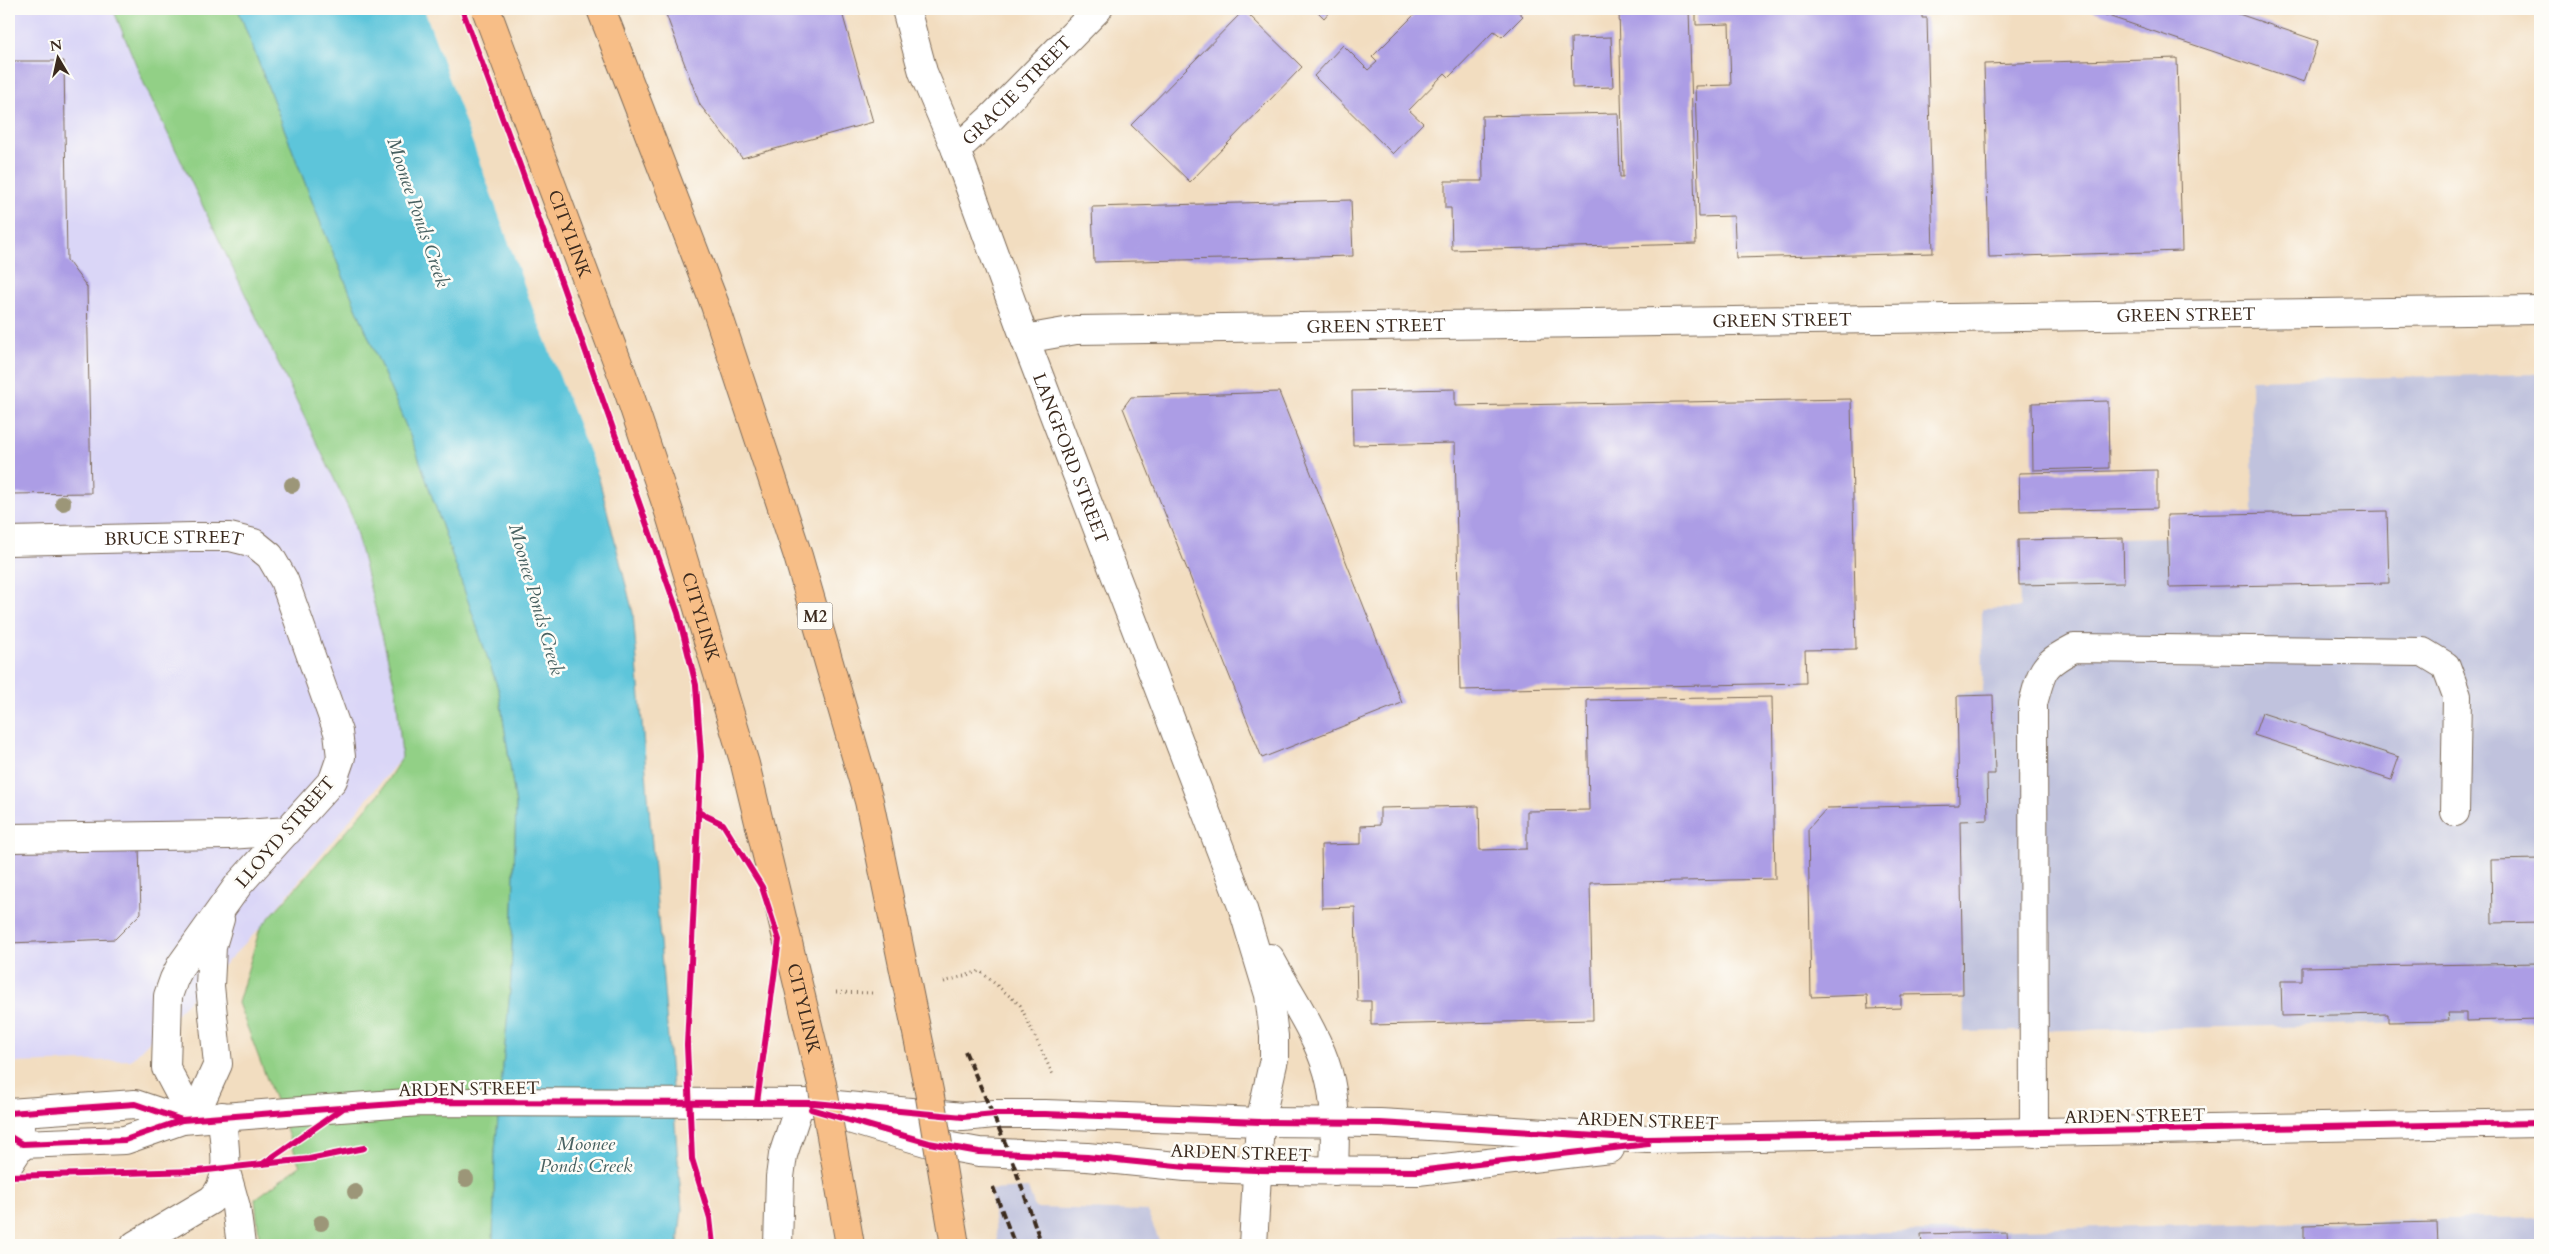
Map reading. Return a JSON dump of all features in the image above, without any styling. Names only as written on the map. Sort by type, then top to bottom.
[{"type":"highway","name":"CITYLINK","points":[[486,9],[629,393],[670,515],[745,764],[822,1084],[850,1245]]},
{"type":"highway","name":"M2","points":[[601,9],[715,305],[798,556],[869,801],[928,1092],[955,1245]]},
{"type":"street","name":"LANGFORD STREET","points":[[906,9],[923,72],[956,150],[1025,339],[1242,906],[1263,972],[1273,1015],[1274,1059],[1260,1122],[1252,1245]]},
{"type":"street","name":"GRACIE STREET","points":[[956,150],[992,117],[1098,9]]},
{"type":"street","name":"GREEN STREET","points":[[1025,339],[1076,330],[2540,310]]},
{"type":"street","name":"BRUCE STREET","points":[[9,541],[230,537],[254,543],[270,556],[284,580],[338,732],[341,756]]},
{"type":"street","points":[[2034,1133],[2032,704],[2040,676],[2050,661],[2074,648],[2423,652],[2446,666],[2457,696],[2455,812]]},
{"type":"street","name":"LLOYD STREET","points":[[187,1119],[166,1068],[168,996],[181,965],[261,858],[288,831],[333,780],[341,756]]},
{"type":"street","points":[[9,838],[229,835],[288,831]]},
{"type":"street","name":"LLOYD STREET","points":[[187,1119],[218,1064],[211,1006],[211,967],[216,927],[225,906]]},
{"type":"street","name":"LANGFORD STREET","points":[[1242,906],[1324,1060],[1331,1088],[1336,1123],[1334,1171]]},
{"type":"street","name":"ARDEN STREET","points":[[13,1148],[126,1140],[187,1119],[420,1102],[757,1102],[855,1105],[963,1117],[994,1114],[1045,1114],[1441,1126],[1648,1138],[2540,1123]]},
{"type":"street","name":"ARDEN STREET","points":[[757,1102],[799,1106],[929,1143],[979,1152],[1256,1170],[1418,1171],[1644,1145],[1729,1138]]},
{"type":"street","name":"ARDEN STREET","points":[[15,1112],[135,1104],[187,1119]]},
{"type":"street","points":[[778,1245],[782,1162],[799,1106]]},
{"type":"street","points":[[13,1148],[15,1112]]},
{"type":"street","points":[[222,1116],[225,1168],[236,1207],[241,1245]]},
{"type":"street","points":[[135,1245],[211,1200],[220,1189],[225,1168]]},
{"type":"shaded area","points":[[9,9],[134,9],[352,516],[396,691],[402,757],[260,928],[131,1060],[9,1063]]},
{"type":"shaded area","points":[[2540,374],[2540,1021],[1964,1032],[1957,693],[1983,692],[1982,609],[2020,608],[2018,540],[2167,537],[2167,515],[2253,513],[2251,380]]},
{"type":"shaded area","points":[[1028,1188],[1035,1208],[1147,1211],[1161,1245],[998,1245],[990,1190]]},
{"type":"shaded area","points":[[2540,1217],[2540,1245],[1310,1245]]},
{"type":"green space","points":[[113,9],[238,9],[317,214],[416,450],[499,691],[516,805],[511,980],[495,1151],[493,1245],[260,1245],[255,1199],[300,1166],[238,1003],[260,928],[379,794],[402,757],[396,691],[352,516],[145,86]]},
{"type":"water","name":"Moonee Ponds Creek","points":[[238,9],[432,9],[593,455],[633,613],[682,1209],[678,1245],[493,1245],[495,1151],[511,980],[516,805],[499,691],[416,450],[317,214]]},
{"type":"pier","points":[[424,9],[435,9],[595,454],[604,490],[533,309]]},
{"type":"building","points":[[664,9],[841,9],[873,122],[742,158],[700,105]]},
{"type":"building","points":[[1315,9],[1332,9],[1324,18]]},
{"type":"building","points":[[1420,9],[1515,9],[1523,16],[1502,37],[1494,31],[1449,77],[1445,73],[1409,110],[1423,123],[1393,154],[1314,76],[1343,45],[1368,70],[1377,62],[1372,57]]},
{"type":"building","points":[[1619,9],[1689,9],[1696,244],[1452,250],[1451,208],[1445,208],[1445,181],[1483,181],[1482,116],[1618,113],[1620,177],[1623,177]]},
{"type":"building","points":[[1696,9],[1922,9],[1922,18],[1927,18],[1933,253],[1736,258],[1734,216],[1699,217],[1695,86],[1731,85],[1729,24],[1696,25]]},
{"type":"building","points":[[2087,9],[2224,9],[2318,41],[2304,82]]},
{"type":"building","points":[[1244,10],[1302,67],[1190,182],[1131,125]]},
{"type":"building","points":[[1611,37],[1613,87],[1572,88],[1571,38]]},
{"type":"building","points":[[2177,58],[2182,251],[1989,257],[1984,64]]},
{"type":"building","points":[[9,61],[64,61],[67,260],[87,287],[91,493],[9,494]]},
{"type":"building","points":[[1351,200],[1353,256],[1094,262],[1092,207]]},
{"type":"building","points":[[1455,389],[1455,406],[1851,399],[1856,649],[1805,650],[1806,683],[1460,690],[1455,443],[1353,445],[1352,391]]},
{"type":"building","points":[[1279,392],[1402,703],[1262,758],[1123,408],[1131,397]]},
{"type":"building","points":[[2108,401],[2109,468],[2033,470],[2032,403]]},
{"type":"building","points":[[2157,470],[2157,508],[2020,511],[2019,473]]},
{"type":"building","points":[[2387,511],[2389,583],[2169,587],[2167,515]]},
{"type":"building","points":[[2123,538],[2124,583],[2019,585],[2018,540]]},
{"type":"building","points":[[1993,695],[1995,774],[1987,774],[1988,820],[1960,821],[1963,994],[1901,995],[1901,1008],[1868,1009],[1867,995],[1811,997],[1808,829],[1827,808],[1959,805],[1957,696]]},
{"type":"building","points":[[1772,697],[1775,879],[1590,883],[1593,1020],[1371,1025],[1371,1001],[1357,1001],[1355,907],[1322,908],[1321,845],[1361,844],[1361,826],[1380,825],[1380,808],[1479,806],[1480,850],[1527,849],[1527,811],[1589,810],[1587,700]]},
{"type":"building","points":[[2262,713],[2399,757],[2391,780],[2254,735]]},
{"type":"building","points":[[9,847],[139,848],[141,913],[115,939],[9,943]]},
{"type":"building","points":[[2540,859],[2540,922],[2492,923],[2491,860]]},
{"type":"building","points":[[2540,963],[2540,1019],[2466,1021],[2466,1013],[2448,1013],[2449,1021],[2388,1022],[2388,1014],[2282,1016],[2281,981],[2302,981],[2302,967]]},
{"type":"building","points":[[2437,1222],[2438,1245],[2304,1245],[2304,1225]]},
{"type":"building","points":[[2007,1232],[2008,1245],[1922,1245],[1921,1234]]},
{"type":"building","points":[[2293,1241],[2294,1245],[2249,1245],[2249,1244]]},
{"type":"railway","points":[[965,1051],[1010,1154],[1042,1245]]},
{"type":"railway","points":[[993,1187],[1015,1245]]},
{"type":"cycle path","points":[[462,9],[522,171],[678,613],[696,685],[701,756],[687,1045],[692,1159],[710,1218],[713,1245]]},
{"type":"cycle path","points":[[698,812],[723,824],[762,887],[779,940],[757,1102]]},
{"type":"cycle path","points":[[9,1136],[22,1144],[125,1140],[182,1120],[420,1102],[815,1103],[963,1117],[994,1114],[1045,1114],[1260,1122],[1380,1123],[1647,1139],[2540,1123]]},
{"type":"cycle path","points":[[9,1113],[135,1104],[182,1120]]},
{"type":"cycle path","points":[[264,1163],[342,1109]]},
{"type":"cycle path","points":[[811,1109],[929,1143],[979,1152],[1087,1157],[1186,1167],[1256,1170],[1418,1171],[1648,1144]]},
{"type":"cycle path","points":[[9,1176],[198,1171],[309,1159],[364,1148]]}]
